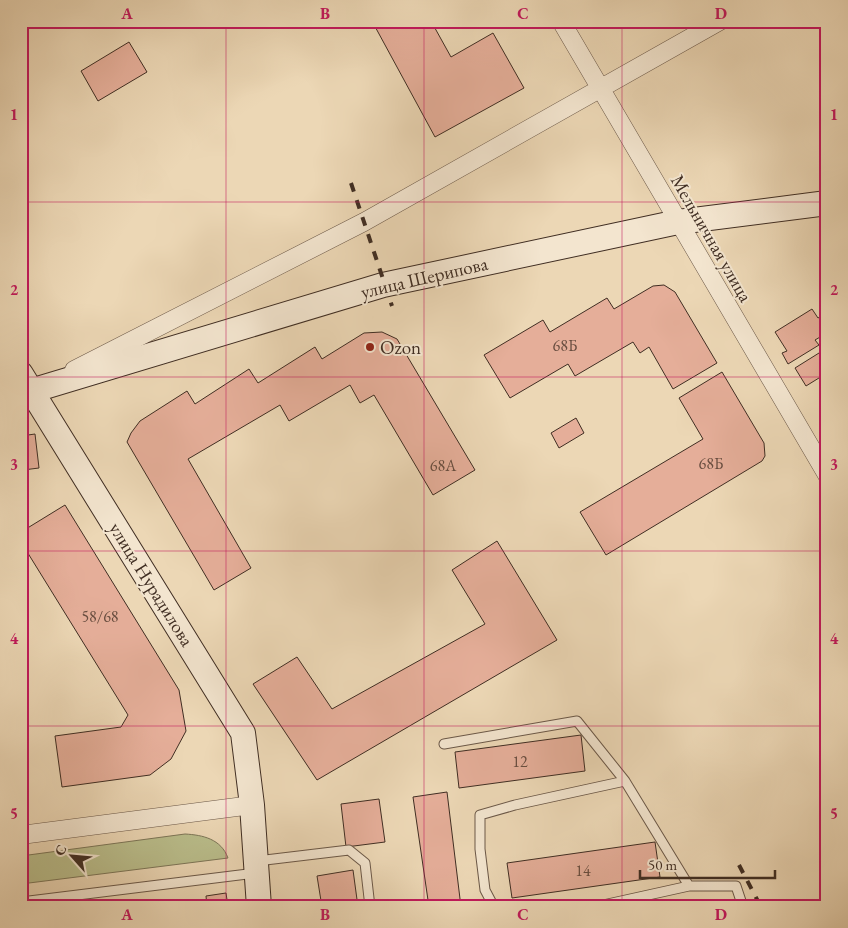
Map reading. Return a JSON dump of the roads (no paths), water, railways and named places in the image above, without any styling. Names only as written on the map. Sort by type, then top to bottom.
[{"type":"main road","name":"улица Шерипова","points":[[25,387],[383,285],[678,222],[827,203]]},
{"type":"main road","name":"улица Нурадилова","points":[[25,387],[143,569],[243,733],[252,805],[259,907]]},
{"type":"street","name":"Мельничная улица","points":[[561,21],[827,475]]},
{"type":"street","points":[[25,387],[364,222],[720,21]]},
{"type":"street","points":[[21,835],[252,805]]},
{"type":"lane","points":[[444,744],[577,721],[625,781],[689,886]]},
{"type":"lane","points":[[494,907],[485,890],[480,849],[480,816],[516,805],[625,781]]},
{"type":"lane","points":[[21,902],[256,867],[349,850],[365,863],[370,907]]},
{"type":"lane","points":[[594,907],[689,886],[736,886],[743,907]]},
{"type":"railway","points":[[351,183],[392,306]]},
{"type":"railway","points":[[739,865],[761,907]]},
{"type":"place","name":"Ozon","points":[[370,347]]}]
